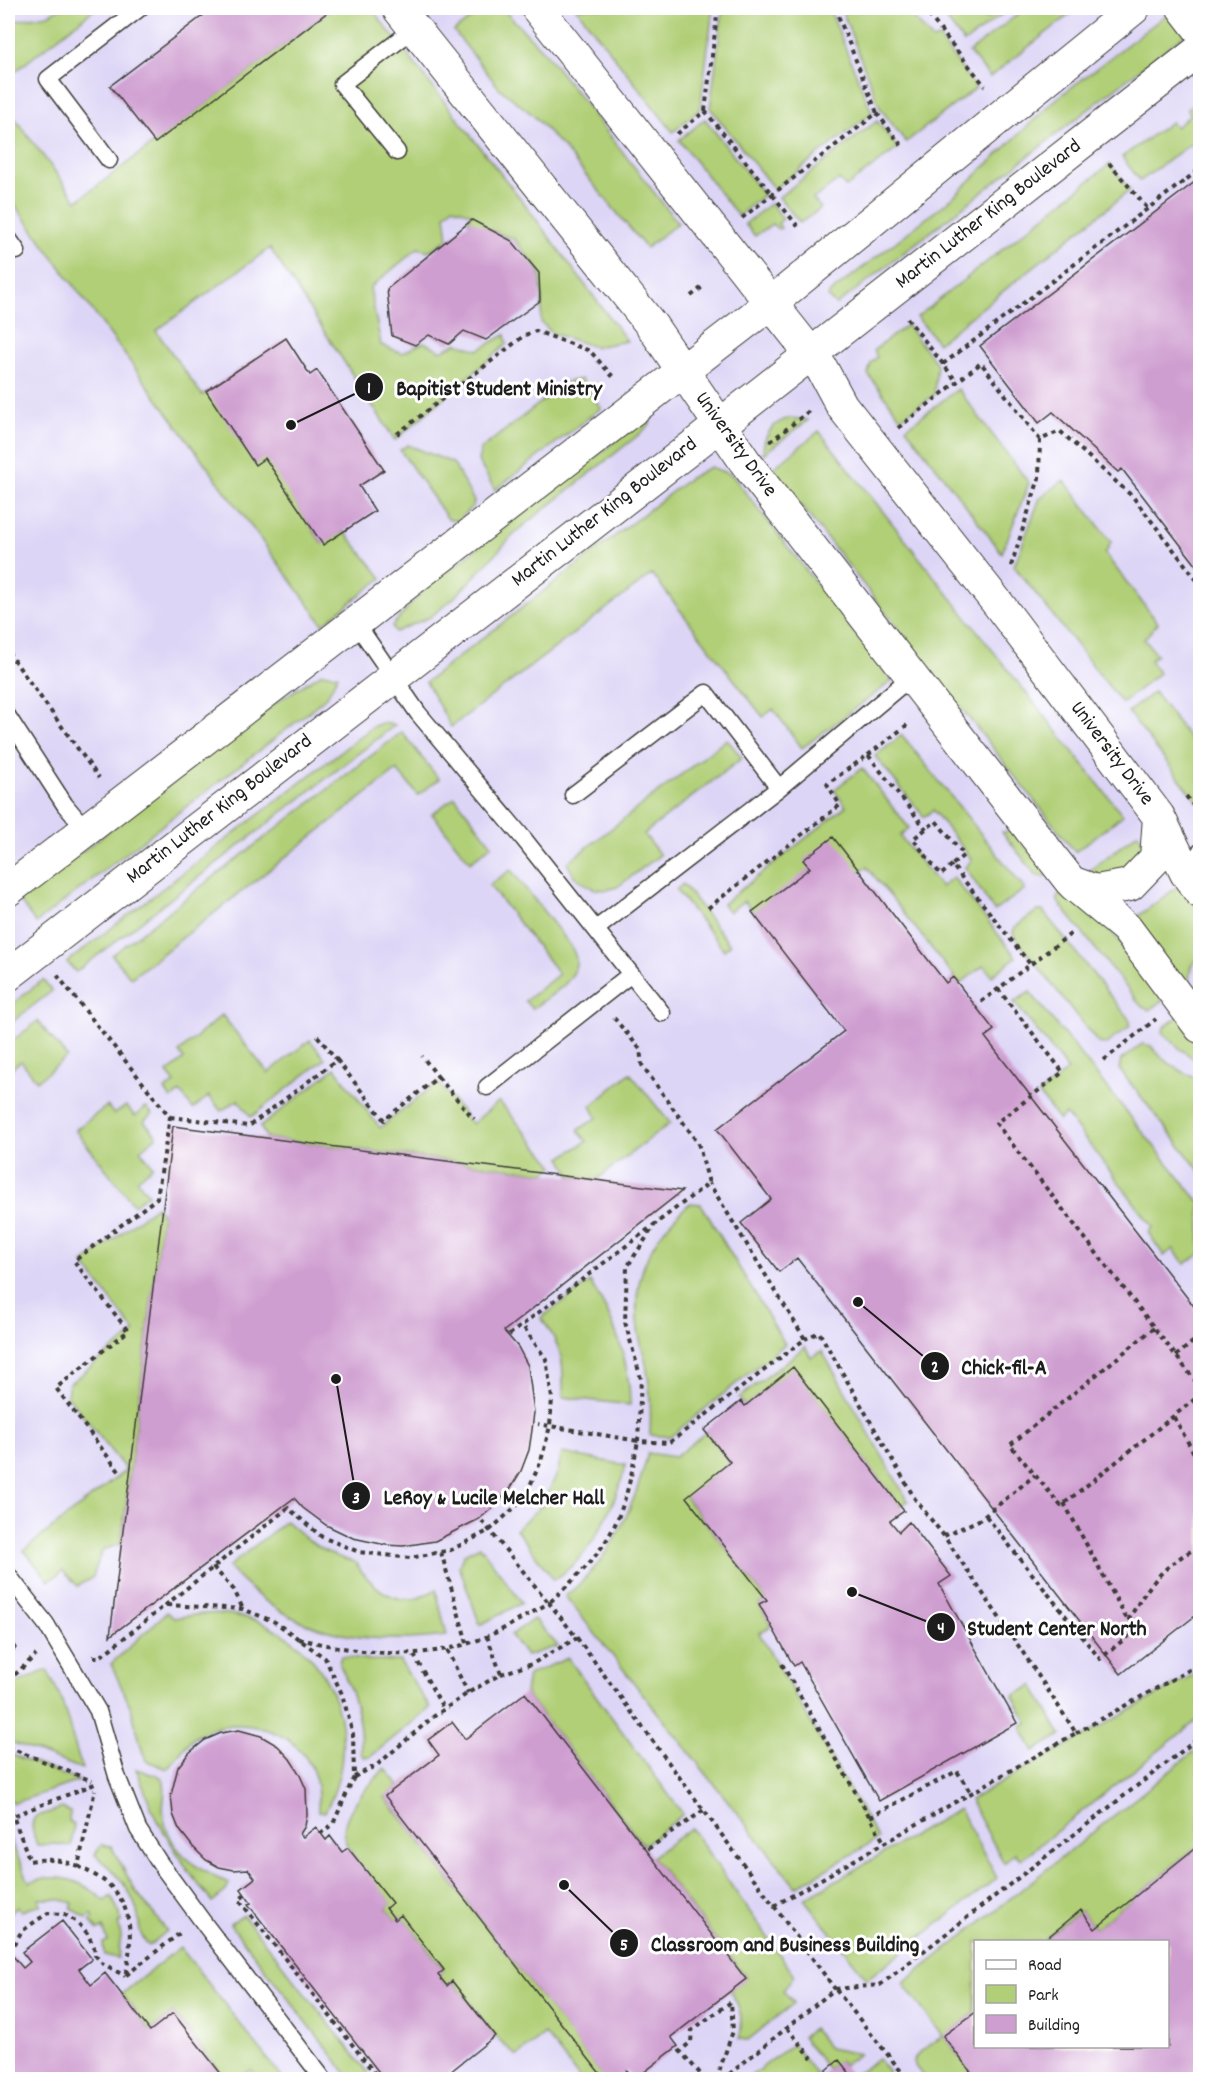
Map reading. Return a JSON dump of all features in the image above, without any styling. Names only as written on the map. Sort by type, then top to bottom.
[{"type":"street","name":"University Drive","points":[[537,8],[811,354],[842,406],[999,605],[1159,817],[1196,873]]},
{"type":"street","points":[[8,890],[771,303],[1134,8]]},
{"type":"street","points":[[1183,8],[1200,30]]},
{"type":"street","name":"University Drive","points":[[418,17],[652,326],[718,426],[1071,882],[1126,928],[1200,1027]]},
{"type":"street","name":"Martin Luther King Boulevard","points":[[8,975],[1200,50]]},
{"type":"street","name":"University Drive","points":[[1071,882],[1096,891],[1130,885],[1156,858],[1159,817]]},
{"type":"lane","points":[[109,160],[48,79],[140,8]]},
{"type":"lane","points":[[398,152],[342,84],[418,17]]},
{"type":"lane","points":[[356,622],[418,712],[662,1013]]},
{"type":"lane","points":[[596,929],[779,788],[912,676]]},
{"type":"lane","points":[[573,795],[706,693],[779,788]]},
{"type":"lane","points":[[8,717],[66,805],[86,830]]},
{"type":"lane","points":[[487,1087],[632,974]]},
{"type":"lane","points":[[8,1575],[46,1624],[98,1711],[117,1776],[138,1829],[206,1926],[324,2079]]},
{"type":"path","points":[[418,17],[454,8]]},
{"type":"path","points":[[670,140],[705,111],[718,8]]},
{"type":"path","points":[[835,8],[878,113],[904,149]]},
{"type":"path","points":[[923,8],[985,86]]},
{"type":"path","points":[[705,111],[800,229]]},
{"type":"path","points":[[737,222],[878,113]]},
{"type":"path","points":[[1109,163],[1148,209]]},
{"type":"path","points":[[943,364],[1200,169]]},
{"type":"path","points":[[691,296],[705,285]]},
{"type":"path","points":[[907,318],[957,382]]},
{"type":"path","points":[[397,434],[525,335],[536,331],[590,351],[615,379]]},
{"type":"path","points":[[898,428],[981,363],[1040,440],[1039,478],[1009,570]]},
{"type":"path","points":[[765,446],[810,411]]},
{"type":"path","points":[[1040,440],[1060,431],[1134,497],[1200,584]]},
{"type":"path","points":[[8,652],[99,778]]},
{"type":"path","points":[[708,909],[840,805],[827,784],[907,725]]},
{"type":"path","points":[[868,755],[926,829]]},
{"type":"path","points":[[1195,807],[1200,804]]},
{"type":"path","points":[[936,821],[963,855],[952,864],[941,875],[913,838],[936,821]]},
{"type":"path","points":[[952,864],[1030,964]]},
{"type":"path","points":[[981,1002],[1073,932]]},
{"type":"path","points":[[54,971],[170,1116],[249,1126],[337,1060]]},
{"type":"path","points":[[998,988],[1063,1072],[996,1123],[1200,1387]]},
{"type":"path","points":[[608,1011],[640,1049],[642,1065],[698,1143],[709,1183],[805,1339]]},
{"type":"path","points":[[316,1034],[384,1120],[438,1077]]},
{"type":"path","points":[[422,1056],[474,1119]]},
{"type":"path","points":[[121,1474],[56,1388],[128,1331],[74,1261],[157,1198],[170,1116]]},
{"type":"path","points":[[509,1335],[709,1183]]},
{"type":"path","points":[[299,1639],[334,1647],[414,1655],[447,1650],[488,1636],[549,1603],[587,1565],[610,1533],[630,1482],[638,1441],[641,1379],[625,1322],[627,1267],[656,1223]]},
{"type":"path","points":[[8,1681],[38,1652],[100,1657],[288,1508],[322,1537],[359,1552],[410,1558],[451,1550],[490,1530],[524,1498],[541,1461],[549,1426],[552,1398],[546,1359],[522,1325]]},
{"type":"path","points":[[1154,1328],[1010,1445],[1061,1506],[1200,1395]]},
{"type":"path","points":[[538,1424],[638,1441],[669,1443],[805,1339],[819,1332],[915,1499],[944,1536],[1076,1733]]},
{"type":"path","points":[[1176,1356],[1200,1336]]},
{"type":"path","points":[[1174,1417],[1200,1464]]},
{"type":"path","points":[[944,1536],[986,1516],[1035,1475]]},
{"type":"path","points":[[986,1516],[1100,1659],[1128,1636],[1128,1621],[1064,1503]]},
{"type":"path","points":[[482,1521],[577,1638],[835,1989],[908,2079]]},
{"type":"path","points":[[1128,1621],[1142,1597],[1165,1568],[1176,1559],[1200,1547]]},
{"type":"path","points":[[441,1552],[467,1643]]},
{"type":"path","points":[[213,1567],[234,1590],[243,1608]]},
{"type":"path","points":[[166,1605],[243,1608],[275,1622],[325,1658],[342,1694],[352,1734],[354,1777],[333,1824],[321,1833]]},
{"type":"path","points":[[488,1636],[501,1674]]},
{"type":"path","points":[[354,1777],[377,1765],[468,1693],[501,1674],[532,1664],[577,1638]]},
{"type":"path","points":[[447,1650],[468,1693]]},
{"type":"path","points":[[414,1655],[444,1710]]},
{"type":"path","points":[[782,1664],[884,1842]]},
{"type":"path","points":[[774,1906],[970,1792],[1200,1664]]},
{"type":"path","points":[[722,2079],[835,1989],[880,1985],[1200,1737]]},
{"type":"path","points":[[8,1747],[97,1783]]},
{"type":"path","points":[[870,1818],[957,1771],[970,1792]]},
{"type":"path","points":[[8,1819],[97,1783]]},
{"type":"path","points":[[78,1866],[97,1783]]},
{"type":"path","points":[[648,1849],[704,1810]]},
{"type":"path","points":[[8,1811],[13,1816],[30,1861],[44,1858],[61,1860],[97,1876],[114,1890],[125,1907],[129,1927],[125,1976]]},
{"type":"path","points":[[245,1895],[239,1900],[380,2079]]},
{"type":"path","points":[[8,1951],[22,1931],[48,1913],[64,1914],[78,1923],[87,1933],[95,1955],[102,1963],[125,1976]]},
{"type":"path","points":[[125,1976],[183,1931]]},
{"type":"path","points":[[706,2079],[680,2051],[692,2042],[692,2030],[731,2001],[733,2031],[716,2079]]},
{"type":"path","points":[[787,2028],[812,2058]]},
{"type":"shaded area","points":[[8,8],[1200,8],[1200,2079],[8,2080]]},
{"type":"green space","points":[[60,8],[96,8],[8,77],[8,22],[48,15]]},
{"type":"green space","points":[[333,8],[371,8],[526,206],[627,341],[595,347],[552,333],[541,322],[540,272],[514,239],[468,221],[471,213],[453,207],[445,215],[448,239],[429,251],[418,248],[370,288],[381,345],[402,353],[424,342],[441,351],[457,343],[478,350],[505,335],[507,344],[395,440],[270,248],[156,331],[202,395],[208,392],[266,456],[322,544],[344,531],[382,578],[323,624],[8,196],[8,109],[77,201]]},
{"type":"green space","points":[[485,8],[502,8],[547,55],[678,223],[646,248],[566,151],[533,115],[499,88],[454,31]]},
{"type":"green space","points":[[576,8],[713,8],[700,109],[673,132]]},
{"type":"green space","points":[[723,8],[829,8],[872,113],[774,189],[710,108]]},
{"type":"green space","points":[[841,8],[905,8],[933,40],[939,38],[976,88],[906,142],[880,108]]},
{"type":"green space","points":[[938,8],[982,8],[979,10],[987,19],[1002,8],[1010,8],[964,43]]},
{"type":"green space","points":[[1026,8],[1078,8],[990,77],[969,52]]},
{"type":"green space","points":[[1171,11],[1188,32],[843,300],[836,305],[828,297],[830,293],[951,199],[1055,100]]},
{"type":"green space","points":[[1200,100],[1200,137],[1140,181],[1122,157],[1171,122],[1176,127],[1191,114],[1187,109]]},
{"type":"green space","points":[[705,119],[764,195],[738,216],[679,140]]},
{"type":"green space","points":[[877,121],[898,148],[846,187],[839,180],[813,199],[821,208],[800,223],[779,197]]},
{"type":"green space","points":[[1110,164],[1130,190],[938,343],[917,317]]},
{"type":"green space","points":[[771,203],[783,219],[778,223],[781,228],[778,229],[772,224],[755,236],[745,224]]},
{"type":"green space","points":[[907,325],[937,364],[934,395],[901,418],[868,374],[871,363],[877,357],[874,350]]},
{"type":"green space","points":[[581,379],[601,408],[495,490],[478,461],[481,449],[567,382]]},
{"type":"green space","points":[[958,389],[1029,483],[1002,553],[906,428]]},
{"type":"green space","points":[[651,418],[650,424],[641,433],[518,530],[454,598],[430,617],[395,632],[392,626],[424,589],[639,423]]},
{"type":"green space","points":[[790,418],[808,420],[763,454],[769,431],[778,423]]},
{"type":"green space","points":[[819,431],[1123,815],[1075,852],[772,469]]},
{"type":"green space","points":[[408,445],[453,463],[474,501],[473,506],[457,521],[448,519],[400,450]]},
{"type":"green space","points":[[710,467],[732,475],[892,681],[802,748],[773,709],[763,717],[652,574],[451,727],[426,682],[690,478]]},
{"type":"green space","points":[[1064,480],[1111,542],[1105,554],[1158,623],[1144,639],[1157,655],[1150,660],[1159,673],[1122,703],[1014,566],[1040,498]]},
{"type":"green space","points":[[322,673],[338,675],[327,696],[36,923],[19,900],[281,699]]},
{"type":"green space","points":[[1154,692],[1200,752],[1200,798],[1197,801],[1128,712]]},
{"type":"green space","points":[[382,723],[395,725],[76,972],[67,962],[374,726]]},
{"type":"green space","points":[[402,732],[439,779],[418,795],[397,770],[131,978],[112,955]]},
{"type":"green space","points":[[902,735],[1025,889],[994,911],[965,867],[972,860],[933,810],[924,817],[875,756]]},
{"type":"green space","points":[[727,739],[742,758],[644,834],[660,855],[617,887],[607,890],[595,889],[574,876],[567,863]]},
{"type":"green space","points":[[862,768],[909,828],[900,836],[941,887],[953,877],[1016,957],[992,976],[984,965],[960,984],[867,867],[859,872],[814,868],[756,915],[744,901],[729,912],[723,904],[846,806],[834,790]]},
{"type":"green space","points":[[455,797],[492,845],[470,862],[432,814]]},
{"type":"green space","points":[[1012,831],[1050,873],[1044,877],[1036,875],[1002,832]]},
{"type":"green space","points":[[1138,833],[1143,842],[1140,865],[1099,879],[1089,871]]},
{"type":"green space","points":[[511,870],[571,946],[576,958],[575,968],[567,982],[532,1009],[525,1001],[559,974],[489,885]]},
{"type":"green space","points":[[683,884],[730,945],[724,950],[676,890]]},
{"type":"green space","points":[[1177,887],[1182,888],[1200,911],[1200,957],[1191,966],[1189,980],[1181,986],[1133,920]]},
{"type":"green space","points":[[1064,890],[1095,912],[1167,997],[1149,1010],[1142,1007],[1058,902],[1057,897]]},
{"type":"green space","points":[[1037,911],[1043,911],[1129,1019],[1129,1027],[1106,1044],[1098,1043],[1014,936],[1015,927]]},
{"type":"green space","points":[[43,980],[52,991],[8,1025],[8,1007]]},
{"type":"green space","points":[[1030,992],[1200,1203],[1200,1254],[1185,1264],[1173,1249],[1164,1256],[1148,1232],[1153,1227],[1066,1114],[1059,1120],[1039,1094],[1068,1070],[1014,1002]]},
{"type":"green space","points":[[222,1015],[268,1073],[310,1040],[325,1059],[251,1117],[238,1100],[221,1111],[209,1096],[193,1109],[180,1092],[171,1099],[165,1090],[175,1083],[167,1073],[184,1059],[179,1052]]},
{"type":"green space","points":[[1181,1015],[1200,1038],[1200,1063],[1163,1033],[1164,1027]]},
{"type":"green space","points":[[38,1021],[67,1057],[37,1081],[21,1061],[8,1071],[8,1044]]},
{"type":"green space","points":[[1142,1044],[1151,1046],[1164,1060],[1200,1081],[1200,1171],[1119,1069],[1121,1060]]},
{"type":"green space","points":[[335,1068],[380,1128],[438,1082],[472,1124],[499,1101],[554,1166],[545,1173],[267,1138],[260,1127]]},
{"type":"green space","points":[[630,1073],[670,1123],[596,1180],[571,1176],[561,1158],[587,1141],[578,1130],[597,1118],[591,1106]]},
{"type":"green space","points":[[107,1106],[114,1114],[126,1106],[135,1116],[146,1107],[152,1114],[144,1121],[157,1136],[140,1150],[153,1166],[137,1180],[148,1194],[134,1205],[75,1130]]},
{"type":"green space","points":[[690,1203],[701,1204],[785,1344],[670,1437],[650,1435],[649,1386],[638,1329],[638,1292],[641,1275],[655,1244],[664,1230]]},
{"type":"green space","points":[[156,1206],[162,1214],[121,1544],[102,1550],[93,1577],[78,1586],[63,1571],[49,1581],[24,1550],[126,1470],[67,1395],[69,1384],[135,1332],[83,1263]]},
{"type":"green space","points":[[590,1282],[619,1340],[627,1372],[630,1405],[563,1397],[561,1355],[554,1338],[541,1318]]},
{"type":"green space","points":[[805,1347],[811,1357],[822,1351],[908,1501],[900,1506],[793,1368],[745,1406],[739,1398]]},
{"type":"green space","points":[[706,1432],[730,1462],[686,1498],[767,1600],[759,1604],[771,1626],[759,1633],[878,1839],[796,1887],[565,1596],[581,1583],[608,1550],[636,1493],[648,1453],[675,1457]]},
{"type":"green space","points":[[562,1453],[626,1465],[612,1505],[599,1531],[573,1565],[554,1580],[516,1529],[541,1506],[557,1474]]},
{"type":"green space","points":[[286,1521],[318,1546],[355,1562],[373,1584],[389,1595],[398,1598],[418,1598],[436,1590],[447,1636],[385,1639],[356,1636],[328,1631],[275,1608],[251,1590],[228,1567]]},
{"type":"green space","points":[[480,1546],[522,1603],[480,1625],[459,1566],[464,1554]]},
{"type":"green space","points":[[167,1612],[174,1618],[220,1613],[266,1625],[294,1642],[315,1663],[331,1690],[340,1719],[342,1749],[338,1781],[325,1812],[318,1811],[316,1783],[313,1770],[306,1758],[297,1747],[271,1731],[241,1725],[211,1729],[189,1742],[167,1769],[146,1760],[131,1708],[111,1664]]},
{"type":"green space","points":[[534,1619],[558,1646],[526,1656],[511,1635]]},
{"type":"green space","points":[[341,1656],[400,1661],[430,1708],[370,1757],[364,1757],[361,1753],[358,1718],[339,1663]]},
{"type":"green space","points":[[568,1658],[683,1814],[644,1846],[525,1693],[528,1675]]},
{"type":"green space","points":[[47,1670],[61,1698],[82,1769],[8,1741],[8,1693],[17,1683]]},
{"type":"green space","points":[[1200,1671],[1200,1718],[1033,1850],[1020,1859],[1015,1853],[1004,1863],[970,1800]]},
{"type":"green space","points":[[1033,1685],[1061,1735],[1034,1751],[1021,1727],[1028,1723],[1013,1696]]},
{"type":"green space","points":[[1200,1747],[1200,1844],[1095,1929],[1081,1910],[1043,1940],[974,1940],[974,2013],[944,2037],[973,2074],[966,2079],[925,2079],[915,2066],[914,2060],[919,2053],[943,2036],[903,1984]]},
{"type":"green space","points":[[8,1753],[79,1781],[14,1803],[8,1797]]},
{"type":"green space","points":[[385,1768],[399,1785],[385,1797],[605,2079],[580,2079],[545,2034],[517,2056],[495,2036],[453,1981],[447,1986],[438,1975],[444,1969],[401,1916],[395,1920],[386,1908],[391,1903],[356,1860],[344,1835],[345,1825],[353,1807]]},
{"type":"green space","points":[[136,1769],[163,1778],[165,1825],[170,1837],[185,1857],[206,1872],[229,1883],[226,1891],[212,1902],[189,1872],[156,1819]]},
{"type":"green space","points":[[62,1808],[70,1812],[69,1821],[74,1824],[71,1846],[37,1845],[32,1827],[35,1817]]},
{"type":"green space","points":[[959,1809],[997,1878],[867,1979],[804,1899]]},
{"type":"green space","points":[[691,1828],[794,1975],[783,1991],[794,2003],[748,2040],[739,2039],[740,2014],[737,2002],[730,1991],[746,1978],[652,1857]]},
{"type":"green space","points":[[8,1835],[29,1882],[60,1878],[79,1883],[105,1901],[111,1896],[120,1914],[121,1922],[118,1923],[121,1936],[118,1958],[104,1955],[103,1943],[108,1941],[103,1928],[98,1930],[90,1921],[94,1917],[92,1914],[87,1918],[71,1908],[73,1903],[57,1899],[39,1899],[40,1905],[21,1911],[18,1907],[8,1915]]},
{"type":"green space","points":[[101,1845],[111,1846],[135,1890],[167,1931],[149,1946],[140,1932],[137,1911],[126,1887],[115,1873],[95,1855]]},
{"type":"green space","points":[[243,1915],[373,2079],[351,2079],[230,1924]]},
{"type":"green space","points":[[180,1947],[283,2079],[259,2079],[251,2070],[238,2079],[226,2079],[173,2013],[150,2031],[122,1994]]},
{"type":"green space","points":[[813,2029],[829,2048],[859,2054],[844,2065],[839,2060],[828,2069],[802,2037]]},
{"type":"green space","points":[[793,2044],[818,2077],[814,2079],[747,2079]]},
{"type":"green space","points":[[878,2059],[894,2079],[855,2079],[852,2076]]},
{"type":"building","points":[[213,8],[333,8],[155,143],[110,86]]},
{"type":"building","points":[[1200,178],[1200,570],[1122,469],[1118,472],[1053,412],[1039,423],[980,346]]},
{"type":"building","points":[[472,220],[512,241],[539,273],[540,301],[486,340],[464,331],[449,344],[429,335],[415,345],[392,336],[387,289]]},
{"type":"building","points":[[286,338],[310,375],[317,370],[384,470],[359,486],[375,511],[323,545],[265,458],[255,465],[206,391]]},
{"type":"building","points":[[833,837],[946,983],[953,977],[994,1030],[985,1037],[1196,1309],[1200,1306],[1200,1612],[1121,1674],[797,1258],[779,1272],[741,1223],[771,1199],[717,1129],[844,1031],[752,912],[810,868],[803,860]]},
{"type":"building","points":[[173,1126],[682,1191],[504,1331],[518,1347],[528,1366],[534,1412],[532,1430],[529,1450],[521,1471],[510,1489],[496,1505],[479,1519],[435,1541],[403,1546],[386,1545],[353,1538],[326,1525],[303,1508],[294,1498],[110,1636]]},
{"type":"building","points":[[793,1367],[904,1511],[890,1521],[899,1532],[909,1522],[951,1576],[939,1584],[1017,1723],[879,1801],[800,1662],[794,1666],[759,1604],[767,1600],[686,1497],[730,1462],[704,1430],[741,1401],[745,1406]]},
{"type":"building","points":[[8,1636],[16,1648],[8,1657]]},
{"type":"building","points":[[525,1693],[746,1979],[671,2037],[678,2046],[634,2080],[627,2071],[615,2080],[605,2080],[385,1796],[439,1755],[428,1740],[452,1722],[465,1739]]},
{"type":"building","points":[[239,1730],[261,1736],[278,1746],[290,1759],[306,1789],[307,1815],[305,1826],[300,1834],[303,1837],[316,1827],[326,1840],[330,1836],[342,1852],[348,1848],[392,1903],[386,1908],[395,1920],[401,1915],[444,1970],[438,1975],[447,1986],[452,1981],[495,2036],[440,2080],[385,2080],[248,1904],[251,1903],[241,1889],[255,1878],[248,1869],[234,1870],[219,1867],[206,1860],[179,1829],[173,1814],[171,1795],[178,1767],[189,1753],[205,1740],[221,1733]]},
{"type":"building","points":[[1200,1844],[1200,2080],[977,2080],[943,2036],[974,2013],[974,2048],[1169,2048],[1169,1940],[1044,1940],[1081,1910],[1095,1929]]},
{"type":"building","points":[[62,1921],[92,1959],[79,1969],[91,1985],[105,1973],[150,2031],[173,2013],[226,2080],[8,2080],[8,2059],[15,2053],[8,2044],[8,1961],[13,1956],[23,1968],[30,1962],[22,1952]]},
{"type":"building","points":[[839,2060],[855,2080],[814,2080],[828,2069]]},
{"type":"place","name":"Bapitist Student Ministry","points":[[291,425]]},
{"type":"place","name":"Chick-fil-A","points":[[858,1302]]},
{"type":"place","name":"LeRoy & Lucile Melcher Hall","points":[[336,1379]]},
{"type":"place","name":"Student Center North","points":[[852,1592]]},
{"type":"place","name":"Classroom and Business Building","points":[[564,1885]]}]
